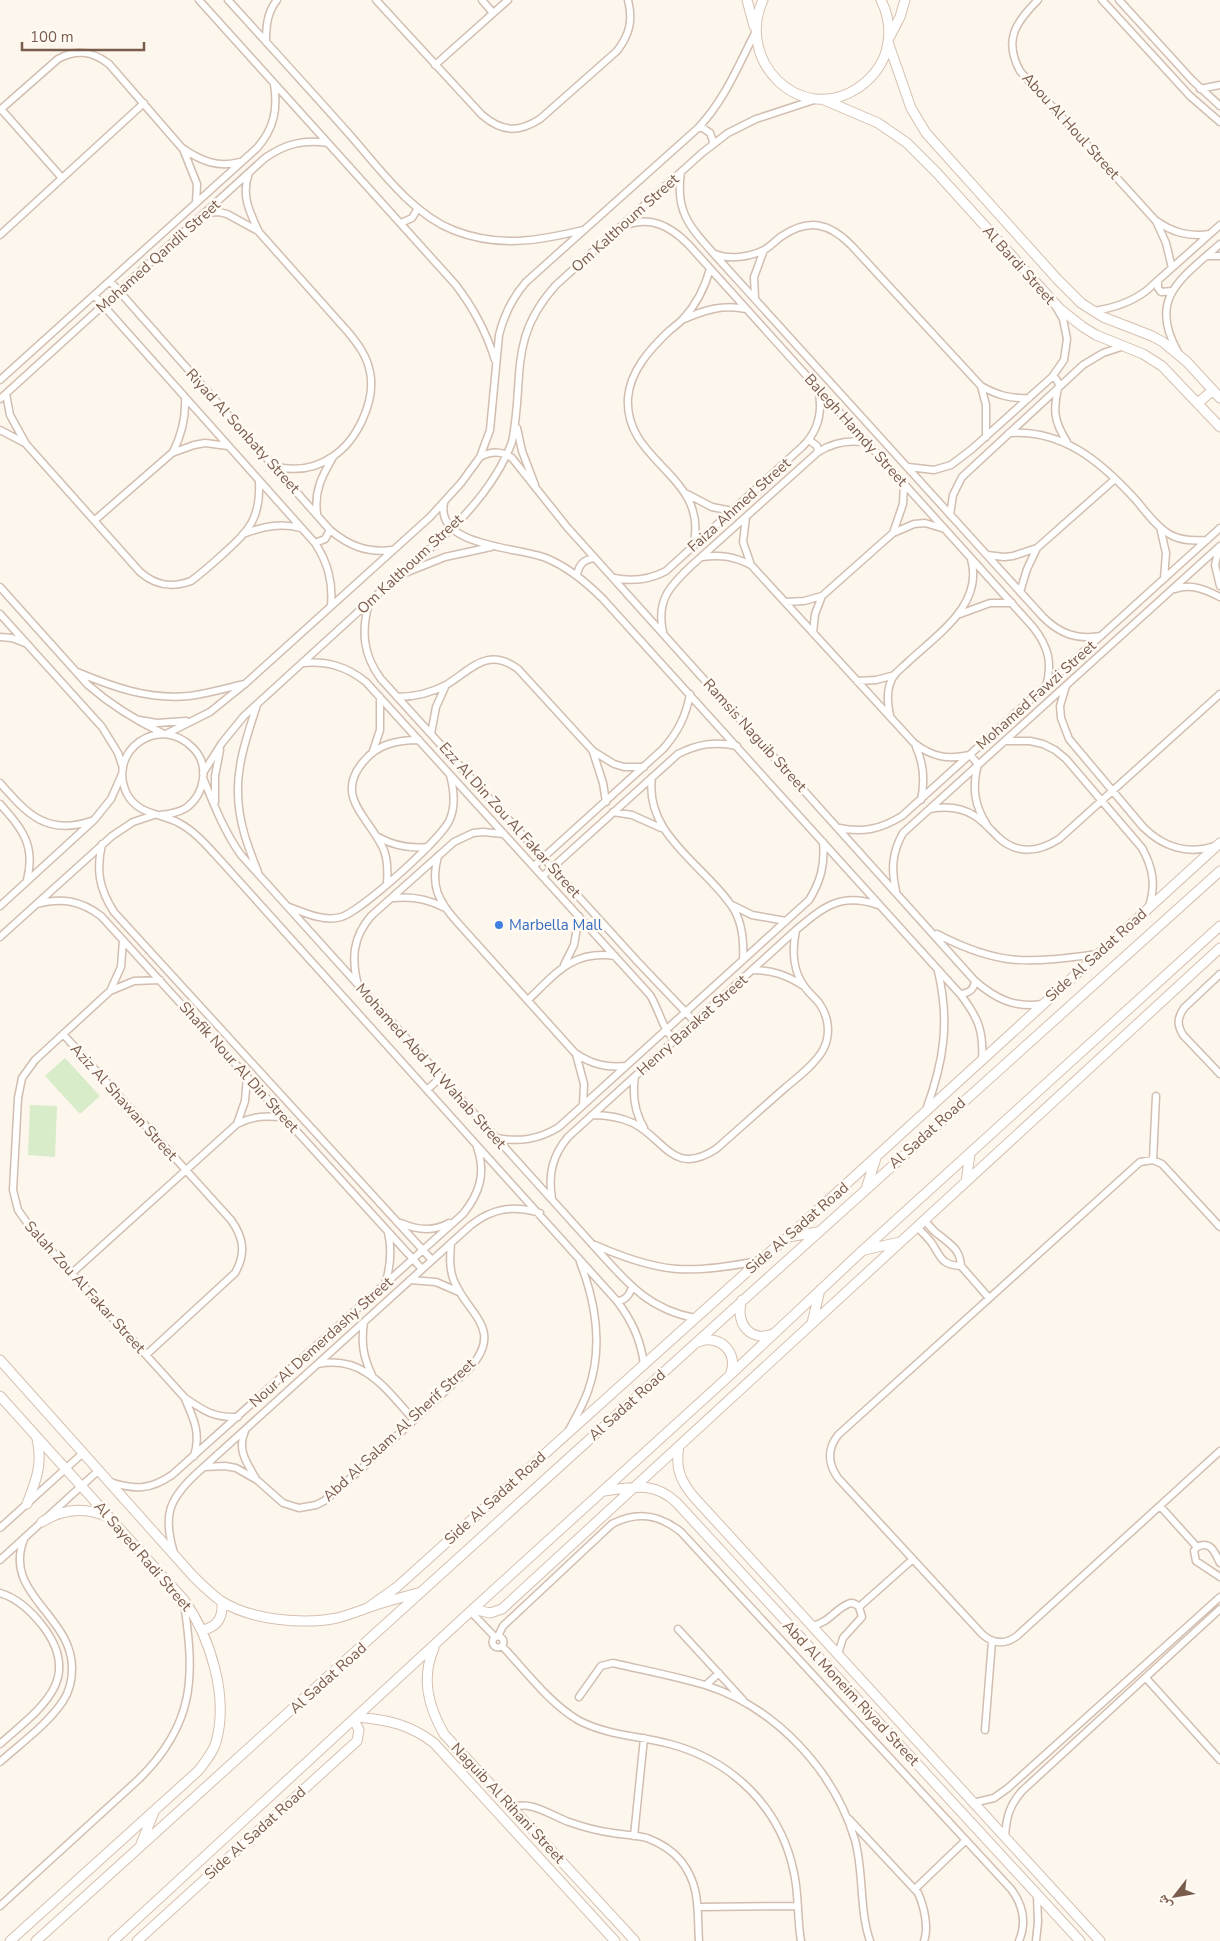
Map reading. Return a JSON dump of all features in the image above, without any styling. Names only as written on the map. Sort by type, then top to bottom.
[{"type":"street","points":[[199,0],[401,223],[466,298],[484,329],[496,363]]},
{"type":"street","points":[[228,0],[418,208],[428,216],[452,230],[496,241],[533,241],[584,230]]},
{"type":"street","points":[[266,42],[267,21],[277,0]]},
{"type":"street","points":[[376,0],[482,115],[492,124],[504,128],[517,129],[529,126],[540,120],[617,51],[626,40],[631,27],[631,13],[628,0]]},
{"type":"street","points":[[482,0],[493,13]]},
{"type":"street","points":[[436,65],[508,0]]},
{"type":"street","points":[[747,0],[760,58],[766,69],[774,78],[795,93],[821,99],[837,97],[852,92],[866,83],[880,64],[900,17],[905,0]]},
{"type":"street","points":[[755,31],[757,15],[763,0]]},
{"type":"street","name":"Al Bardi Street","points":[[881,0],[888,22],[889,40],[911,108],[926,133],[1072,294],[1093,312],[1152,336],[1180,356],[1220,398]]},
{"type":"street","name":"Abou Al Houl Street","points":[[1038,0],[1024,15],[1015,30],[1012,40],[1012,51],[1015,61],[1026,77],[1156,220],[1176,232],[1198,236],[1210,234]]},
{"type":"street","points":[[1102,0],[1190,96],[1220,122]]},
{"type":"street","points":[[1119,0],[1200,89],[1220,106]]},
{"type":"street","name":"Om Kalthoum Street","points":[[164,734],[210,712],[246,684],[444,502],[480,457],[490,430],[496,363],[502,323],[512,301],[526,282],[698,128],[720,101],[755,31]]},
{"type":"street","points":[[62,178],[1,110],[53,63],[67,54],[89,53],[100,57],[109,64],[182,148],[195,174],[196,203]]},
{"type":"street","name":"Mohamed Qandil Street","points":[[0,380],[257,148],[270,129],[276,107],[274,83]]},
{"type":"street","points":[[1200,89],[1220,85]]},
{"type":"street","name":"Om Kalthoum Street","points":[[203,775],[222,743],[244,716],[452,528],[485,489],[507,455],[512,442],[523,340],[536,310],[556,285],[681,172],[728,133],[756,119],[821,99]]},
{"type":"street","name":"Al Bardi Street","points":[[821,99],[878,123],[907,143],[1051,300],[1070,318],[1096,335],[1143,354],[1162,366],[1220,427]]},
{"type":"street","points":[[0,235],[144,103]]},
{"type":"street","points":[[698,128],[703,128],[710,133],[713,141],[712,145]]},
{"type":"street","name":"Mohamed Qandil Street","points":[[0,399],[204,213],[274,152],[284,146],[306,141],[328,143]]},
{"type":"street","points":[[182,148],[212,164],[232,164],[242,161]]},
{"type":"street","points":[[250,172],[245,191],[246,202],[258,231],[359,345],[366,359],[370,374],[371,390],[361,420],[351,438],[333,457],[319,482],[316,493],[317,515]]},
{"type":"street","name":"Balegh Hamdy Street","points":[[681,172],[679,200],[683,214],[697,235],[755,300],[1043,618],[1062,633],[1075,637],[1101,636]]},
{"type":"street","points":[[401,223],[412,218],[418,208]]},
{"type":"street","points":[[204,213],[219,212],[227,214],[258,231]]},
{"type":"street","name":"Abou Al Houl Street","points":[[1156,220],[1166,244],[1172,268]]},
{"type":"street","name":"Balegh Hamdy Street","points":[[619,229],[631,223],[656,222],[668,227],[688,244],[1034,626],[1048,649],[1050,662],[1046,686]]},
{"type":"street","points":[[714,254],[736,257],[764,250],[798,227],[816,225],[834,230],[851,245],[981,386],[1004,397],[1016,399],[1029,398]]},
{"type":"street","points":[[1093,312],[1122,305],[1135,299],[1158,281],[1220,225]]},
{"type":"street","points":[[688,244],[690,239],[697,235]]},
{"type":"street","points":[[1008,252],[1022,240]]},
{"type":"street","points":[[1180,356],[1169,335],[1166,323],[1166,312],[1172,290],[1220,244]]},
{"type":"street","points":[[755,300],[753,292],[754,278],[764,250]]},
{"type":"street","points":[[1207,256],[1220,256]]},
{"type":"street","points":[[693,547],[696,535],[695,512],[691,502],[639,439],[630,419],[628,398],[631,382],[637,368],[658,342],[683,320],[699,297],[710,269]]},
{"type":"street","name":"Riyad Al Sonbaty Street","points":[[110,281],[276,466],[330,530],[340,539],[359,548],[380,551],[393,549]]},
{"type":"street","points":[[1158,281],[1158,288],[1161,292],[1172,290]]},
{"type":"street","name":"Riyad Al Sonbaty Street","points":[[94,295],[315,543],[328,566],[331,579],[331,606]]},
{"type":"street","points":[[906,466],[925,470],[951,465],[986,437],[1052,377],[1064,360],[1067,339],[1063,319],[1051,300]]},
{"type":"street","points":[[683,320],[718,307],[746,309]]},
{"type":"street","points":[[950,515],[952,495],[957,486],[980,459],[1092,359],[1124,346]]},
{"type":"street","points":[[799,367],[808,358]]},
{"type":"street","points":[[1052,377],[1058,380],[1060,384],[1054,411],[1056,423],[1068,443]]},
{"type":"street","points":[[981,386],[986,405],[986,437]]},
{"type":"street","name":"Faiza Ahmed Street","points":[[614,578],[635,580],[656,576],[666,570],[809,440],[820,415],[820,398],[817,387]]},
{"type":"street","points":[[1198,403],[1213,390]]},
{"type":"street","points":[[6,394],[14,425],[26,444],[149,579],[159,584],[181,585],[191,581],[246,533],[263,527],[280,525],[302,528]]},
{"type":"street","points":[[95,520],[172,453],[178,443],[184,421],[185,398]]},
{"type":"street","points":[[516,415],[522,451],[535,485],[545,501]]},
{"type":"street","points":[[0,430],[26,444]]},
{"type":"street","points":[[1009,433],[1033,432],[1051,436],[1068,443],[1115,478],[1160,527],[1182,539],[1207,540]]},
{"type":"street","points":[[809,440],[815,443],[818,452]]},
{"type":"street","name":"Faiza Ahmed Street","points":[[663,633],[661,611],[663,601],[674,582],[691,566],[818,452],[836,443],[847,441],[868,443]]},
{"type":"street","points":[[172,453],[194,444],[205,443],[228,446]]},
{"type":"street","points":[[972,449],[973,455],[980,459]]},
{"type":"street","points":[[480,457],[490,452],[507,455]]},
{"type":"street","name":"Ramsis Naguib Street","points":[[507,455],[515,462],[545,501],[975,981],[1000,1000],[1020,1005],[1042,1004]]},
{"type":"street","points":[[276,466],[294,470],[304,469],[333,457]]},
{"type":"street","points":[[1020,592],[1027,569],[1037,548],[1115,478]]},
{"type":"street","points":[[246,533],[259,503],[259,481]]},
{"type":"street","points":[[893,533],[903,504],[904,483]]},
{"type":"street","points":[[684,492],[712,507],[732,511]]},
{"type":"street","points":[[444,502],[444,516],[452,528]]},
{"type":"street","points":[[746,517],[743,529],[743,542],[751,565],[914,744],[923,751],[940,757],[958,758],[970,755],[978,764],[974,787],[975,801],[987,825]]},
{"type":"street","points":[[785,602],[804,601],[822,596],[893,533],[914,524],[924,523],[946,529]]},
{"type":"street","points":[[1160,527],[1166,553],[1164,579]]},
{"type":"street","name":"Ramsis Naguib Street","points":[[452,528],[471,540],[496,547],[530,552],[546,558],[577,575],[603,599],[960,994],[978,1020],[983,1045],[982,1061]]},
{"type":"street","name":"Mohamed Fawzi Street","points":[[839,828],[865,831],[878,829],[902,816],[1220,528]]},
{"type":"street","points":[[315,543],[325,539],[330,530]]},
{"type":"street","points":[[960,545],[971,538]]},
{"type":"street","points":[[1220,546],[1215,565],[1220,586]]},
{"type":"street","name":"Mohamed Fawzi Street","points":[[896,892],[892,872],[895,851],[903,833],[1220,546]]},
{"type":"street","points":[[397,577],[445,557],[496,547]]},
{"type":"street","points":[[986,554],[1004,557],[1013,556],[1037,548]]},
{"type":"street","points":[[701,557],[717,555],[732,557],[751,565]]},
{"type":"street","points":[[683,556],[686,564],[691,566]]},
{"type":"street","points":[[891,718],[888,696],[895,675],[958,614],[973,586],[974,567],[971,557]]},
{"type":"street","points":[[577,575],[578,569],[585,560],[596,558]]},
{"type":"street","points":[[0,587],[76,672],[101,697],[130,717],[164,734],[182,739],[196,750],[201,761],[203,775],[200,790],[189,805],[173,814],[158,815],[132,822],[102,844],[0,937]]},
{"type":"street","points":[[1171,590],[1180,587],[1199,588],[1220,597]]},
{"type":"street","points":[[813,633],[815,614],[822,596]]},
{"type":"street","name":"Ezz Al Din Zou Al Fakar Street","points":[[369,602],[365,616],[364,631],[368,657],[381,679],[637,961],[695,1022]]},
{"type":"street","points":[[958,614],[990,603],[1012,603]]},
{"type":"street","points":[[1128,612],[1136,621]]},
{"type":"street","points":[[0,614],[102,727],[118,753],[128,796],[145,811],[158,815]]},
{"type":"street","points":[[1034,626],[1041,624],[1043,618]]},
{"type":"street","points":[[0,637],[12,638],[27,644]]},
{"type":"street","points":[[397,697],[415,696],[446,685],[480,662],[495,659],[510,662],[593,751],[614,764],[624,767],[644,767]]},
{"type":"street","name":"Ezz Al Din Zou Al Fakar Street","points":[[303,663],[330,664],[343,668],[355,674],[380,697],[628,969],[655,1003],[666,1030],[674,1040]]},
{"type":"street","points":[[76,672],[129,691],[169,697],[189,696],[246,684]]},
{"type":"street","points":[[857,681],[876,680],[895,675]]},
{"type":"street","points":[[1066,684],[1060,706],[1064,729],[1075,748],[1143,827],[1165,844],[1178,848],[1191,850],[1205,849],[1219,844]]},
{"type":"street","points":[[431,734],[436,707],[446,685]]},
{"type":"street","points":[[534,866],[606,802],[673,738],[684,717],[690,694]]},
{"type":"street","points":[[929,809],[954,807],[971,814],[987,825],[1009,845],[1019,849],[1040,849],[1059,839],[1220,694]]},
{"type":"street","points":[[380,697],[380,725],[373,751],[357,770],[352,790],[357,808],[377,836],[387,858],[388,883]]},
{"type":"street","points":[[257,705],[238,773],[238,792],[243,829],[259,876]]},
{"type":"street","points":[[130,717],[144,721],[170,723],[197,718]]},
{"type":"street","points":[[0,906],[94,820],[112,798],[126,757],[132,747],[152,735],[164,734]]},
{"type":"street","points":[[373,751],[399,741],[419,740]]},
{"type":"street","points":[[1003,742],[1030,741],[1055,750],[1066,759],[1142,848],[1148,859],[1154,883],[1149,907]]},
{"type":"street","points":[[216,811],[215,776],[222,743]]},
{"type":"street","points":[[543,876],[673,758],[689,748],[712,743],[736,746]]},
{"type":"street","points":[[914,744],[923,765],[924,777],[920,800]]},
{"type":"street","points":[[593,751],[604,783],[606,802]]},
{"type":"street","points":[[287,907],[316,917],[340,918],[362,906],[428,847],[444,830],[452,814],[454,797],[450,774]]},
{"type":"street","name":"Mohamed Abd Al Wahab Street","points":[[203,775],[216,811],[229,838],[259,876],[358,986],[632,1286],[650,1302],[661,1308],[695,1318]]},
{"type":"street","points":[[652,777],[650,786],[653,806],[662,829],[732,906],[741,926],[744,949],[743,960]]},
{"type":"street","points":[[0,783],[20,806],[42,822],[55,826],[68,826],[94,820]]},
{"type":"street","points":[[0,804],[22,831],[28,843],[30,869],[26,882]]},
{"type":"street","points":[[613,812],[632,815],[662,829]]},
{"type":"street","name":"Mohamed Abd Al Wahab Street","points":[[158,815],[178,822],[194,832],[206,844],[578,1256],[626,1312],[636,1331],[644,1365]]},
{"type":"street","points":[[902,816],[904,822],[910,826]]},
{"type":"street","points":[[358,986],[354,960],[357,936],[363,926],[391,898],[454,842],[473,833],[505,834]]},
{"type":"street","points":[[377,836],[388,843],[401,847],[428,847]]},
{"type":"street","name":"Henry Barakat Street","points":[[496,1138],[520,1140],[541,1137],[559,1127],[809,900],[816,890],[824,867],[823,842]]},
{"type":"street","name":"Shafik Nour Al Din Street","points":[[102,844],[98,873],[106,900],[114,912],[432,1260]]},
{"type":"street","name":"Side Al Sadat Road","points":[[369,1607],[397,1587],[695,1318],[788,1237],[1219,844]]},
{"type":"street","points":[[438,856],[435,866],[436,888],[444,908],[575,1053],[594,1064],[626,1066]]},
{"type":"street","name":"Al Sadat Road","points":[[36,1941],[817,1232],[1220,871]]},
{"type":"street","points":[[391,898],[424,899],[444,908]]},
{"type":"street","name":"Shafik Nour Al Din Street","points":[[37,904],[50,900],[78,902],[101,916],[422,1269]]},
{"type":"street","name":"Henry Barakat Street","points":[[553,1200],[550,1175],[556,1154],[568,1137],[674,1040],[818,911],[842,900],[861,900],[880,905]]},
{"type":"street","points":[[732,906],[763,918],[786,921]]},
{"type":"street","points":[[564,966],[574,945],[579,916]]},
{"type":"street","points":[[113,1941],[728,1377],[862,1251],[1220,926]]},
{"type":"street","points":[[592,1116],[606,1115],[634,1124],[672,1155],[689,1158],[706,1155],[716,1149],[802,1073],[817,1059],[824,1048],[828,1024],[825,1013],[804,986],[794,965],[793,953],[796,930]]},
{"type":"street","points":[[932,932],[975,952],[1018,962],[1039,962],[1098,954]]},
{"type":"street","name":"Salah Zou Al Fakar Street","points":[[123,940],[121,967],[110,990],[28,1068],[19,1088],[13,1190],[16,1205],[23,1219],[185,1398],[201,1409],[217,1416],[238,1417]]},
{"type":"street","points":[[472,1610],[490,1613],[502,1608],[1220,948]]},
{"type":"street","points":[[528,1000],[564,966],[584,956],[594,954],[615,956]]},
{"type":"street","points":[[628,969],[637,961]]},
{"type":"street","points":[[752,970],[774,971],[804,986]]},
{"type":"street","points":[[924,1114],[940,1066],[944,1042],[943,993],[938,970]]},
{"type":"street","points":[[1220,974],[1184,1008],[1178,1022],[1179,1029],[1183,1035],[1220,1074]]},
{"type":"street","name":"Salah Zou Al Fakar Street","points":[[110,990],[134,981],[160,980]]},
{"type":"street","points":[[960,994],[965,994],[972,989],[975,981]]},
{"type":"street","name":"Aziz Al Shawan Street","points":[[63,1034],[238,1229],[242,1246],[241,1263],[235,1273],[146,1355]]},
{"type":"street","points":[[226,1053],[235,1044]]},
{"type":"street","points":[[575,1053],[583,1078],[583,1105]]},
{"type":"street","points":[[237,1124],[245,1101],[247,1076]]},
{"type":"street","points":[[635,1076],[633,1090],[634,1105],[638,1119],[646,1132]]},
{"type":"street","points":[[428,1089],[441,1077]]},
{"type":"street","points":[[1153,1160],[1156,1096]]},
{"type":"street","points":[[72,1273],[237,1124],[255,1117],[285,1118]]},
{"type":"street","name":"Nour Al Demerdashy Street","points":[[108,1481],[126,1487],[138,1488],[162,1482],[187,1463],[457,1219],[473,1202],[479,1188],[482,1173],[481,1158],[476,1143]]},
{"type":"street","points":[[966,1182],[970,1154]]},
{"type":"street","points":[[867,1187],[876,1158]]},
{"type":"street","points":[[1220,1227],[1167,1168],[1153,1160],[1140,1162],[838,1435],[831,1446],[830,1460],[838,1478],[982,1634],[992,1641],[1006,1642],[1017,1636],[1220,1451]]},
{"type":"street","name":"Nour Al Demerdashy Street","points":[[174,1555],[169,1536],[168,1513],[178,1492],[196,1474],[483,1216],[496,1210],[511,1208],[540,1213]]},
{"type":"street","points":[[398,1222],[412,1228],[428,1230],[443,1227],[457,1219]]},
{"type":"street","points":[[924,1220],[943,1239],[956,1248],[961,1266],[990,1298]]},
{"type":"street","points":[[917,1227],[943,1261],[953,1266],[961,1266]]},
{"type":"street","points":[[384,1285],[389,1272],[388,1231]]},
{"type":"street","points":[[788,1237],[817,1232]]},
{"type":"street","points":[[934,1247],[943,1239]]},
{"type":"street","points":[[862,1251],[901,1242]]},
{"type":"street","name":"Abd Al Salam Al Sherif Street","points":[[203,1468],[214,1466],[236,1468],[257,1480],[276,1497],[291,1506],[299,1508],[316,1505],[331,1496],[469,1370],[477,1361],[482,1351],[484,1340],[481,1323],[460,1292],[451,1268],[451,1243]]},
{"type":"street","points":[[592,1244],[640,1263],[681,1270],[724,1268],[759,1261]]},
{"type":"street","points":[[567,1434],[588,1392],[596,1356],[595,1317],[592,1296],[578,1256]]},
{"type":"street","points":[[410,1280],[436,1282],[460,1292]]},
{"type":"street","points":[[617,1301],[629,1295],[632,1286]]},
{"type":"street","points":[[812,1323],[820,1290]]},
{"type":"street","points":[[742,1300],[739,1316],[747,1330],[761,1336],[769,1336],[776,1332]]},
{"type":"street","points":[[364,1322],[363,1350],[373,1376]]},
{"type":"street","points":[[696,1343],[712,1339],[720,1341],[726,1346],[731,1353],[733,1361],[732,1370],[728,1377]]},
{"type":"street","name":"Al Sayed Radi Street","points":[[0,1360],[202,1586],[222,1602],[245,1612],[268,1618],[292,1620],[336,1618],[423,1591]]},
{"type":"street","points":[[317,1364],[335,1362],[352,1365],[373,1376],[414,1420]]},
{"type":"street","name":"Al Sayed Radi Street","points":[[0,1396],[184,1600],[208,1644],[216,1676],[220,1711],[216,1744],[198,1771],[155,1810]]},
{"type":"street","name":"Salah Zou Al Fakar Street","points":[[185,1398],[197,1427],[196,1448],[193,1457]]},
{"type":"street","name":"Abd Al Salam Al Sherif Street","points":[[245,1430],[241,1444],[242,1452],[257,1480]]},
{"type":"street","points":[[221,1432],[230,1443]]},
{"type":"street","points":[[27,1504],[38,1477],[40,1464],[40,1450],[36,1436]]},
{"type":"street","name":"Abd Al Moneim Riyad Street","points":[[679,1446],[677,1456],[680,1475],[693,1496],[1100,1941]]},
{"type":"street","points":[[0,1528],[83,1453]]},
{"type":"street","points":[[187,1463],[196,1474]]},
{"type":"street","points":[[0,1560],[99,1470]]},
{"type":"street","name":"Abd Al Moneim Riyad Street","points":[[603,1491],[633,1487],[652,1488],[670,1496],[1080,1941]]},
{"type":"street","points":[[681,1507],[686,1500],[693,1496]]},
{"type":"street","points":[[1160,1506],[1197,1547]]},
{"type":"street","points":[[42,1522],[53,1514],[74,1510],[95,1512],[108,1516]]},
{"type":"street","points":[[497,1637],[503,1626],[612,1524],[635,1516],[660,1518],[671,1524],[681,1532],[1012,1888],[1023,1916],[1023,1926],[1019,1941]]},
{"type":"street","points":[[0,1762],[57,1710],[64,1699],[72,1675],[71,1655],[65,1637],[32,1596],[21,1573],[20,1548],[25,1538]]},
{"type":"street","points":[[1214,1571],[1220,1564],[1211,1546],[1206,1544],[1197,1547],[1194,1551],[1196,1560],[1220,1577]]},
{"type":"street","points":[[859,1607],[913,1559]]},
{"type":"street","points":[[0,1592],[18,1602],[37,1619],[52,1640],[58,1652],[60,1664],[59,1675],[51,1696],[0,1744]]},
{"type":"street","points":[[974,1803],[994,1798],[1008,1788],[1220,1597]]},
{"type":"street","points":[[0,1906],[139,1779],[163,1754],[172,1739],[186,1706],[191,1672],[184,1600]]},
{"type":"street","points":[[202,1630],[214,1626],[219,1621],[222,1616],[222,1602]]},
{"type":"street","points":[[812,1626],[828,1620],[848,1604],[854,1603],[859,1607],[862,1617],[843,1638],[838,1654]]},
{"type":"street","points":[[1005,1839],[1007,1814],[1016,1798],[1220,1609]]},
{"type":"street","points":[[472,1610],[497,1637],[504,1640],[502,1646],[558,1705],[568,1713],[602,1729],[685,1748],[704,1756],[738,1777],[752,1791],[776,1823],[785,1841],[795,1875],[801,1941]]},
{"type":"street","points":[[678,1628],[747,1704]]},
{"type":"street","points":[[985,1730],[992,1641]]},
{"type":"street","name":"Naguib Al Rihani Street","points":[[435,1644],[428,1661],[427,1680],[431,1707],[444,1734],[635,1941]]},
{"type":"street","points":[[579,1697],[601,1666],[609,1662],[706,1685],[747,1704],[772,1722],[801,1747],[825,1779],[844,1814],[854,1840],[861,1868],[863,1912],[870,1941]]},
{"type":"street","points":[[706,1685],[719,1673]]},
{"type":"street","points":[[1146,1678],[1220,1760]]},
{"type":"street","name":"Side Al Sadat Road","points":[[137,1941],[357,1741],[359,1730],[356,1718]]},
{"type":"street","name":"Naguib Al Rihani Street","points":[[356,1718],[394,1722],[409,1727],[434,1743],[615,1941]]},
{"type":"street","points":[[434,1743],[444,1734]]},
{"type":"street","points":[[900,1746],[912,1735]]},
{"type":"street","points":[[634,1836],[644,1738]]},
{"type":"street","points":[[512,1808],[520,1804],[529,1805],[569,1822],[590,1828],[646,1838],[659,1843],[680,1859],[694,1881],[699,1907],[699,1941]]},
{"type":"street","points":[[139,1848],[155,1810]]},
{"type":"street","points":[[10,1941],[155,1810]]},
{"type":"street","points":[[844,1814],[915,1889],[922,1904],[926,1929],[924,1941]]},
{"type":"street","points":[[854,1840],[863,1834]]},
{"type":"street","points":[[915,1889],[966,1840]]},
{"type":"street","points":[[1036,1941],[1038,1922],[1037,1895]]},
{"type":"street","points":[[699,1907],[798,1906]]},
{"type":"green space","points":[[65,1058],[100,1096],[80,1114],[45,1076]]},
{"type":"green space","points":[[30,1105],[57,1106],[55,1157],[28,1155]]},
{"type":"place","name":"Marbella Mall","points":[[499,925]]}]
